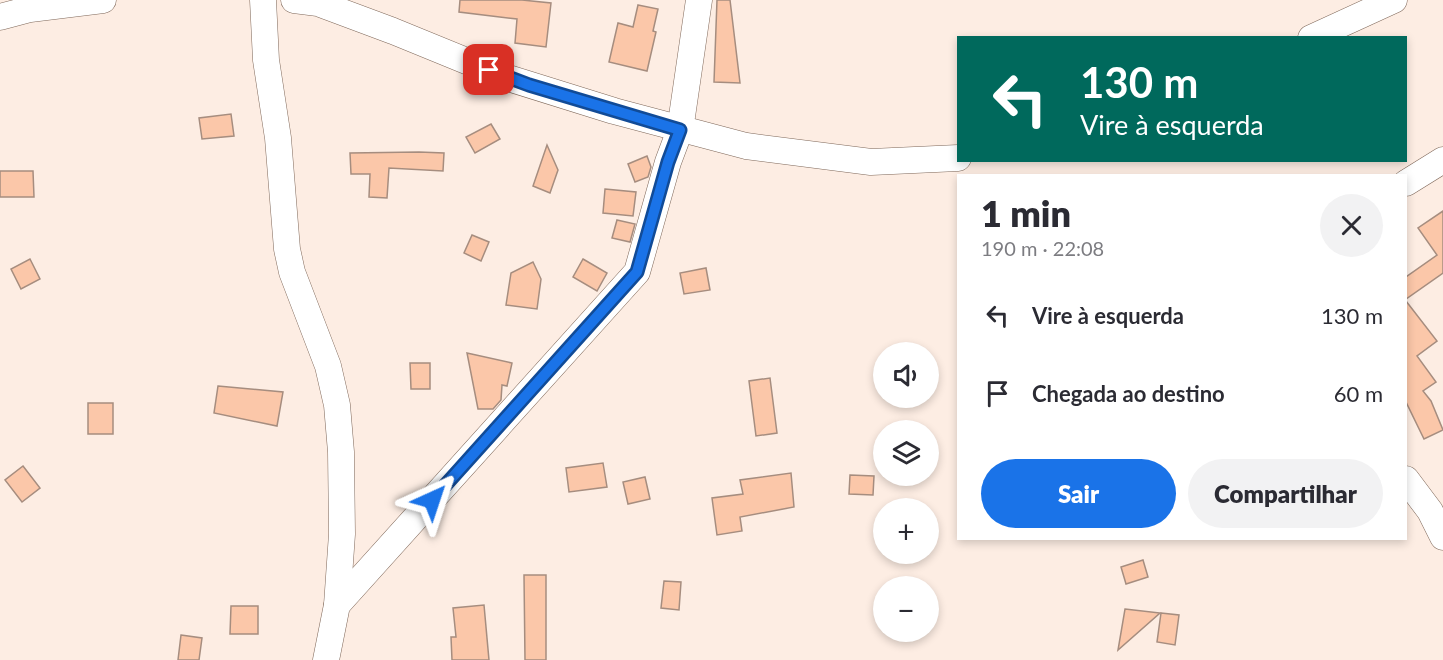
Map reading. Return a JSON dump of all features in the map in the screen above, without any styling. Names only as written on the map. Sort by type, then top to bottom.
[{"type":"street","points":[[0,17],[30,9],[104,0]]},
{"type":"street","points":[[263,0],[266,60],[278,138],[287,249],[292,272],[328,366],[337,405],[341,452],[342,534],[337,605],[326,660]]},
{"type":"street","points":[[294,0],[318,3],[339,10],[508,78],[680,130],[746,146],[870,162],[957,158]]},
{"type":"street","points":[[337,605],[637,272],[668,162],[680,130],[699,0]]},
{"type":"street","points":[[1315,36],[1394,0]]},
{"type":"street","points":[[1407,182],[1443,160]]},
{"type":"street","points":[[1407,480],[1430,511],[1443,537]]},
{"type":"building","points":[[460,0],[522,0],[551,3],[546,47],[515,43],[517,19],[459,12]]},
{"type":"building","points":[[717,0],[730,0],[740,83],[714,82]]},
{"type":"building","points":[[638,5],[658,9],[653,31],[656,32],[647,71],[609,62],[618,23],[633,27]]},
{"type":"building","points":[[231,114],[234,136],[202,139],[199,118]]},
{"type":"building","points":[[491,124],[500,139],[475,153],[466,137]]},
{"type":"building","points":[[547,145],[558,170],[550,193],[533,186]]},
{"type":"building","points":[[350,153],[444,153],[443,171],[389,168],[387,198],[369,197],[370,174],[351,174]]},
{"type":"building","points":[[647,156],[651,167],[648,177],[635,182],[628,164]]},
{"type":"building","points":[[0,171],[33,171],[34,197],[0,197]]},
{"type":"building","points":[[605,189],[636,192],[633,216],[603,213]]},
{"type":"building","points":[[1443,211],[1443,273],[1407,298],[1407,276],[1437,255],[1418,228]]},
{"type":"building","points":[[617,220],[635,224],[630,242],[612,238]]},
{"type":"building","points":[[472,235],[489,242],[481,261],[464,253]]},
{"type":"building","points":[[30,259],[40,279],[21,289],[11,269]]},
{"type":"building","points":[[583,259],[607,273],[597,291],[573,277]]},
{"type":"building","points":[[533,262],[541,279],[537,309],[506,305],[511,273]]},
{"type":"building","points":[[706,268],[710,290],[684,294],[680,273]]},
{"type":"building","points":[[1407,302],[1437,341],[1417,356],[1436,382],[1423,391],[1431,401],[1443,430],[1424,439],[1407,404]]},
{"type":"building","points":[[467,353],[512,363],[507,386],[502,385],[501,400],[493,409],[478,409]]},
{"type":"building","points":[[410,363],[430,363],[430,389],[411,389]]},
{"type":"building","points":[[770,378],[777,433],[756,436],[749,381]]},
{"type":"building","points":[[218,386],[283,392],[277,426],[214,413]]},
{"type":"building","points":[[88,403],[113,403],[113,434],[88,434]]},
{"type":"building","points":[[603,463],[607,487],[569,492],[566,468]]},
{"type":"building","points":[[23,466],[40,488],[22,502],[5,480]]},
{"type":"building","points":[[791,473],[794,507],[740,517],[742,531],[717,535],[712,498],[743,494],[740,480]]},
{"type":"building","points":[[850,475],[873,476],[873,495],[849,494]]},
{"type":"building","points":[[645,477],[650,499],[628,504],[623,482]]},
{"type":"building","points":[[1143,560],[1148,577],[1126,584],[1121,567]]},
{"type":"building","points":[[524,575],[546,575],[546,660],[525,660]]},
{"type":"building","points":[[664,581],[681,582],[679,610],[661,608]]},
{"type":"building","points":[[484,605],[489,660],[452,660],[451,637],[456,637],[453,608]]},
{"type":"building","points":[[231,606],[258,606],[258,634],[230,634]]},
{"type":"building","points":[[1125,609],[1160,613],[1118,650]]},
{"type":"building","points":[[1161,613],[1179,615],[1175,645],[1157,642]]},
{"type":"building","points":[[181,635],[202,638],[199,660],[178,660]]},
{"type":"route","points":[[432,500],[637,272],[668,162],[680,130],[529,85],[489,70]]}]
